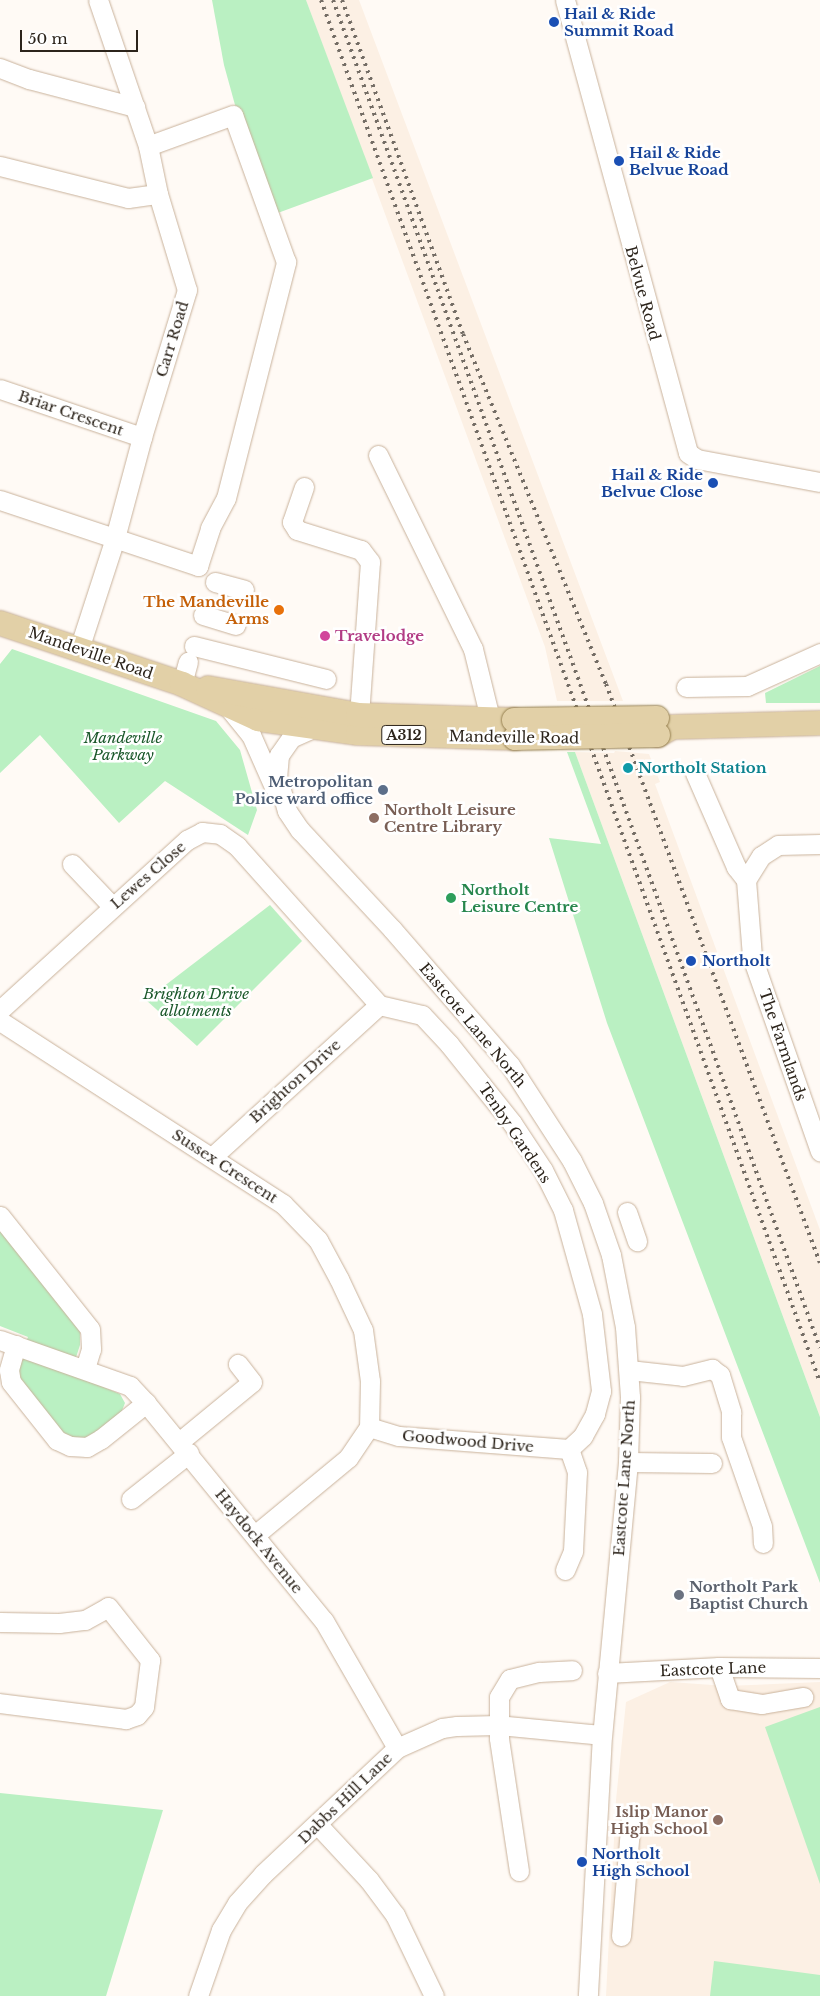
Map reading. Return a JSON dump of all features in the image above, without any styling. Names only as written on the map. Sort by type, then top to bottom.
[{"type":"main road","name":"Mandeville Road","points":[[1,626],[79,649],[182,684],[281,713],[313,728],[490,718],[514,729]]},
{"type":"main road","name":"Mandeville Road","points":[[182,684],[228,707],[358,724],[514,729],[820,723]]},
{"type":"street","name":"Carr Road","points":[[79,649],[115,538],[142,437],[187,290],[158,194],[148,146],[98,0]]},
{"type":"street","name":"Belvue Road","points":[[565,0],[688,453],[698,460],[820,482]]},
{"type":"street","points":[[0,68],[29,79],[135,106]]},
{"type":"street","points":[[0,500],[198,566],[210,528],[226,498],[242,424],[286,270],[233,115],[148,146]]},
{"type":"street","points":[[0,166],[128,198],[158,194]]},
{"type":"street","name":"Briar Crescent","points":[[0,389],[142,437]]},
{"type":"street","points":[[378,455],[473,649],[490,718]]},
{"type":"street","points":[[304,487],[292,522],[297,530],[360,550],[370,562],[358,724]]},
{"type":"street","points":[[215,582],[244,590]]},
{"type":"street","points":[[203,615],[236,625]]},
{"type":"street","points":[[686,687],[746,686],[820,653]]},
{"type":"street","points":[[182,684],[191,654],[326,679]]},
{"type":"street","name":"Eastcote Lane North","points":[[228,707],[251,735],[269,776],[300,830],[392,929],[510,1065],[572,1161],[593,1203],[604,1237],[625,1327],[630,1370],[628,1462],[602,1735],[588,1996]]},
{"type":"street","name":"Eastcote Lane North","points":[[269,776],[265,743],[281,713]]},
{"type":"street","name":"Eastcote Lane North","points":[[281,713],[280,755],[276,776],[282,801]]},
{"type":"street","points":[[280,755],[291,738],[313,728]]},
{"type":"street","points":[[695,773],[736,867],[746,880],[761,856],[778,845],[820,844]]},
{"type":"street","name":"Lewes Close","points":[[0,1010],[186,840],[202,832],[220,834],[237,846],[379,1005]]},
{"type":"street","points":[[72,864],[112,906]]},
{"type":"street","name":"The Farmlands","points":[[746,880],[752,957],[820,1150]]},
{"type":"street","name":"Brighton Drive","points":[[212,1157],[379,1005]]},
{"type":"street","name":"Tenby Gardens","points":[[379,1005],[422,1015],[449,1044],[512,1123],[543,1170],[564,1210],[592,1314],[601,1391],[595,1414],[583,1436],[569,1449]]},
{"type":"street","name":"Sussex Crescent","points":[[0,1021],[283,1204],[318,1240],[363,1330],[370,1381],[369,1428]]},
{"type":"street","points":[[0,1216],[90,1329],[91,1349],[85,1369]]},
{"type":"street","points":[[604,1237],[632,1227]]},
{"type":"street","points":[[8,1342],[11,1382],[57,1440],[70,1446],[87,1446],[101,1439],[146,1402]]},
{"type":"street","name":"Haydock Avenue","points":[[8,1342],[130,1386],[146,1402],[324,1622],[397,1748]]},
{"type":"street","points":[[131,1499],[252,1382],[238,1364]]},
{"type":"street","points":[[630,1370],[683,1376],[712,1369],[720,1375],[731,1412],[731,1437],[762,1526],[762,1543]]},
{"type":"street","points":[[254,1535],[348,1458],[369,1428]]},
{"type":"street","name":"Goodwood Drive","points":[[369,1428],[398,1436],[569,1449]]},
{"type":"street","points":[[565,1570],[573,1551],[577,1472],[569,1449]]},
{"type":"street","points":[[628,1462],[712,1463]]},
{"type":"street","points":[[0,1622],[59,1623],[85,1620],[108,1607],[150,1660],[144,1707],[138,1714],[126,1718],[0,1703]]},
{"type":"street","points":[[719,1667],[730,1699],[762,1704],[803,1697]]},
{"type":"street","name":"Eastcote Lane","points":[[607,1673],[719,1667],[820,1668]]},
{"type":"street","points":[[519,1871],[498,1725],[499,1697],[510,1679],[539,1672],[572,1670]]},
{"type":"street","name":"Dabbs Hill Lane","points":[[198,1996],[222,1930],[237,1903],[262,1874],[318,1825],[397,1748],[442,1728],[498,1725],[602,1735]]},
{"type":"street","points":[[621,1936],[631,1817]]},
{"type":"street","points":[[318,1825],[369,1880],[395,1915],[434,1996]]},
{"type":"street","points":[[597,1854],[628,1859]]},
{"type":"shaded area","points":[[306,0],[359,0],[623,701],[557,701],[545,647]]},
{"type":"shaded area","points":[[615,751],[649,754],[660,782],[655,784],[820,1230],[820,1417],[575,752],[614,753]]},
{"type":"shaded area","name":"Islip Manor High School","points":[[670,1682],[726,1686],[820,1682],[820,1996],[606,1996],[616,1800],[626,1702]]},
{"type":"green space","points":[[212,0],[306,0],[373,178],[275,214],[248,152],[224,65]]},
{"type":"green space","name":"Mandeville Parkway","points":[[12,649],[216,721],[240,750],[257,810],[248,835],[165,781],[119,823],[40,735],[0,773],[0,664]]},
{"type":"green space","points":[[820,666],[820,703],[766,703],[765,693]]},
{"type":"green space","points":[[567,752],[575,752],[820,1417],[820,1583],[607,1023],[549,838],[601,844]]},
{"type":"green space","name":"Brighton Drive allotments","points":[[270,905],[302,941],[197,1046],[146,1000]]},
{"type":"green space","points":[[0,1228],[80,1326],[80,1345],[71,1373],[120,1394],[125,1403],[121,1413],[88,1438],[74,1440],[59,1434],[16,1380],[18,1361],[28,1337],[0,1326]]},
{"type":"green space","points":[[820,1707],[820,1884],[765,1727]]},
{"type":"green space","points":[[0,1793],[163,1810],[106,1996],[0,1996]]},
{"type":"green space","points":[[714,1961],[820,1975],[820,1996],[710,1996]]},
{"type":"railway","points":[[321,0],[820,1382]]},
{"type":"railway","points":[[333,0],[820,1348]]},
{"type":"railway","points":[[342,0],[463,334],[606,684],[820,1263]]},
{"type":"place","name":"Hail & Ride Summit Road","points":[[554,22]]},
{"type":"place","name":"Hail & Ride Belvue Road","points":[[619,161]]},
{"type":"place","name":"Hail & Ride Belvue Close","points":[[713,483]]},
{"type":"place","name":"The Mandeville Arms","points":[[279,610]]},
{"type":"place","name":"Travelodge","points":[[325,636]]},
{"type":"place","name":"Northolt Station","points":[[628,768]]},
{"type":"place","name":"Metropolitan Police ward office","points":[[383,790]]},
{"type":"place","name":"Northolt Leisure Centre Library","points":[[374,818]]},
{"type":"place","name":"Northolt Leisure Centre","points":[[451,898]]},
{"type":"place","name":"Northolt","points":[[691,961]]},
{"type":"place","name":"Northolt Park Baptist Church","points":[[679,1595]]},
{"type":"place","name":"Islip Manor High School","points":[[718,1820]]},
{"type":"place","name":"Northolt High School","points":[[582,1862]]}]
